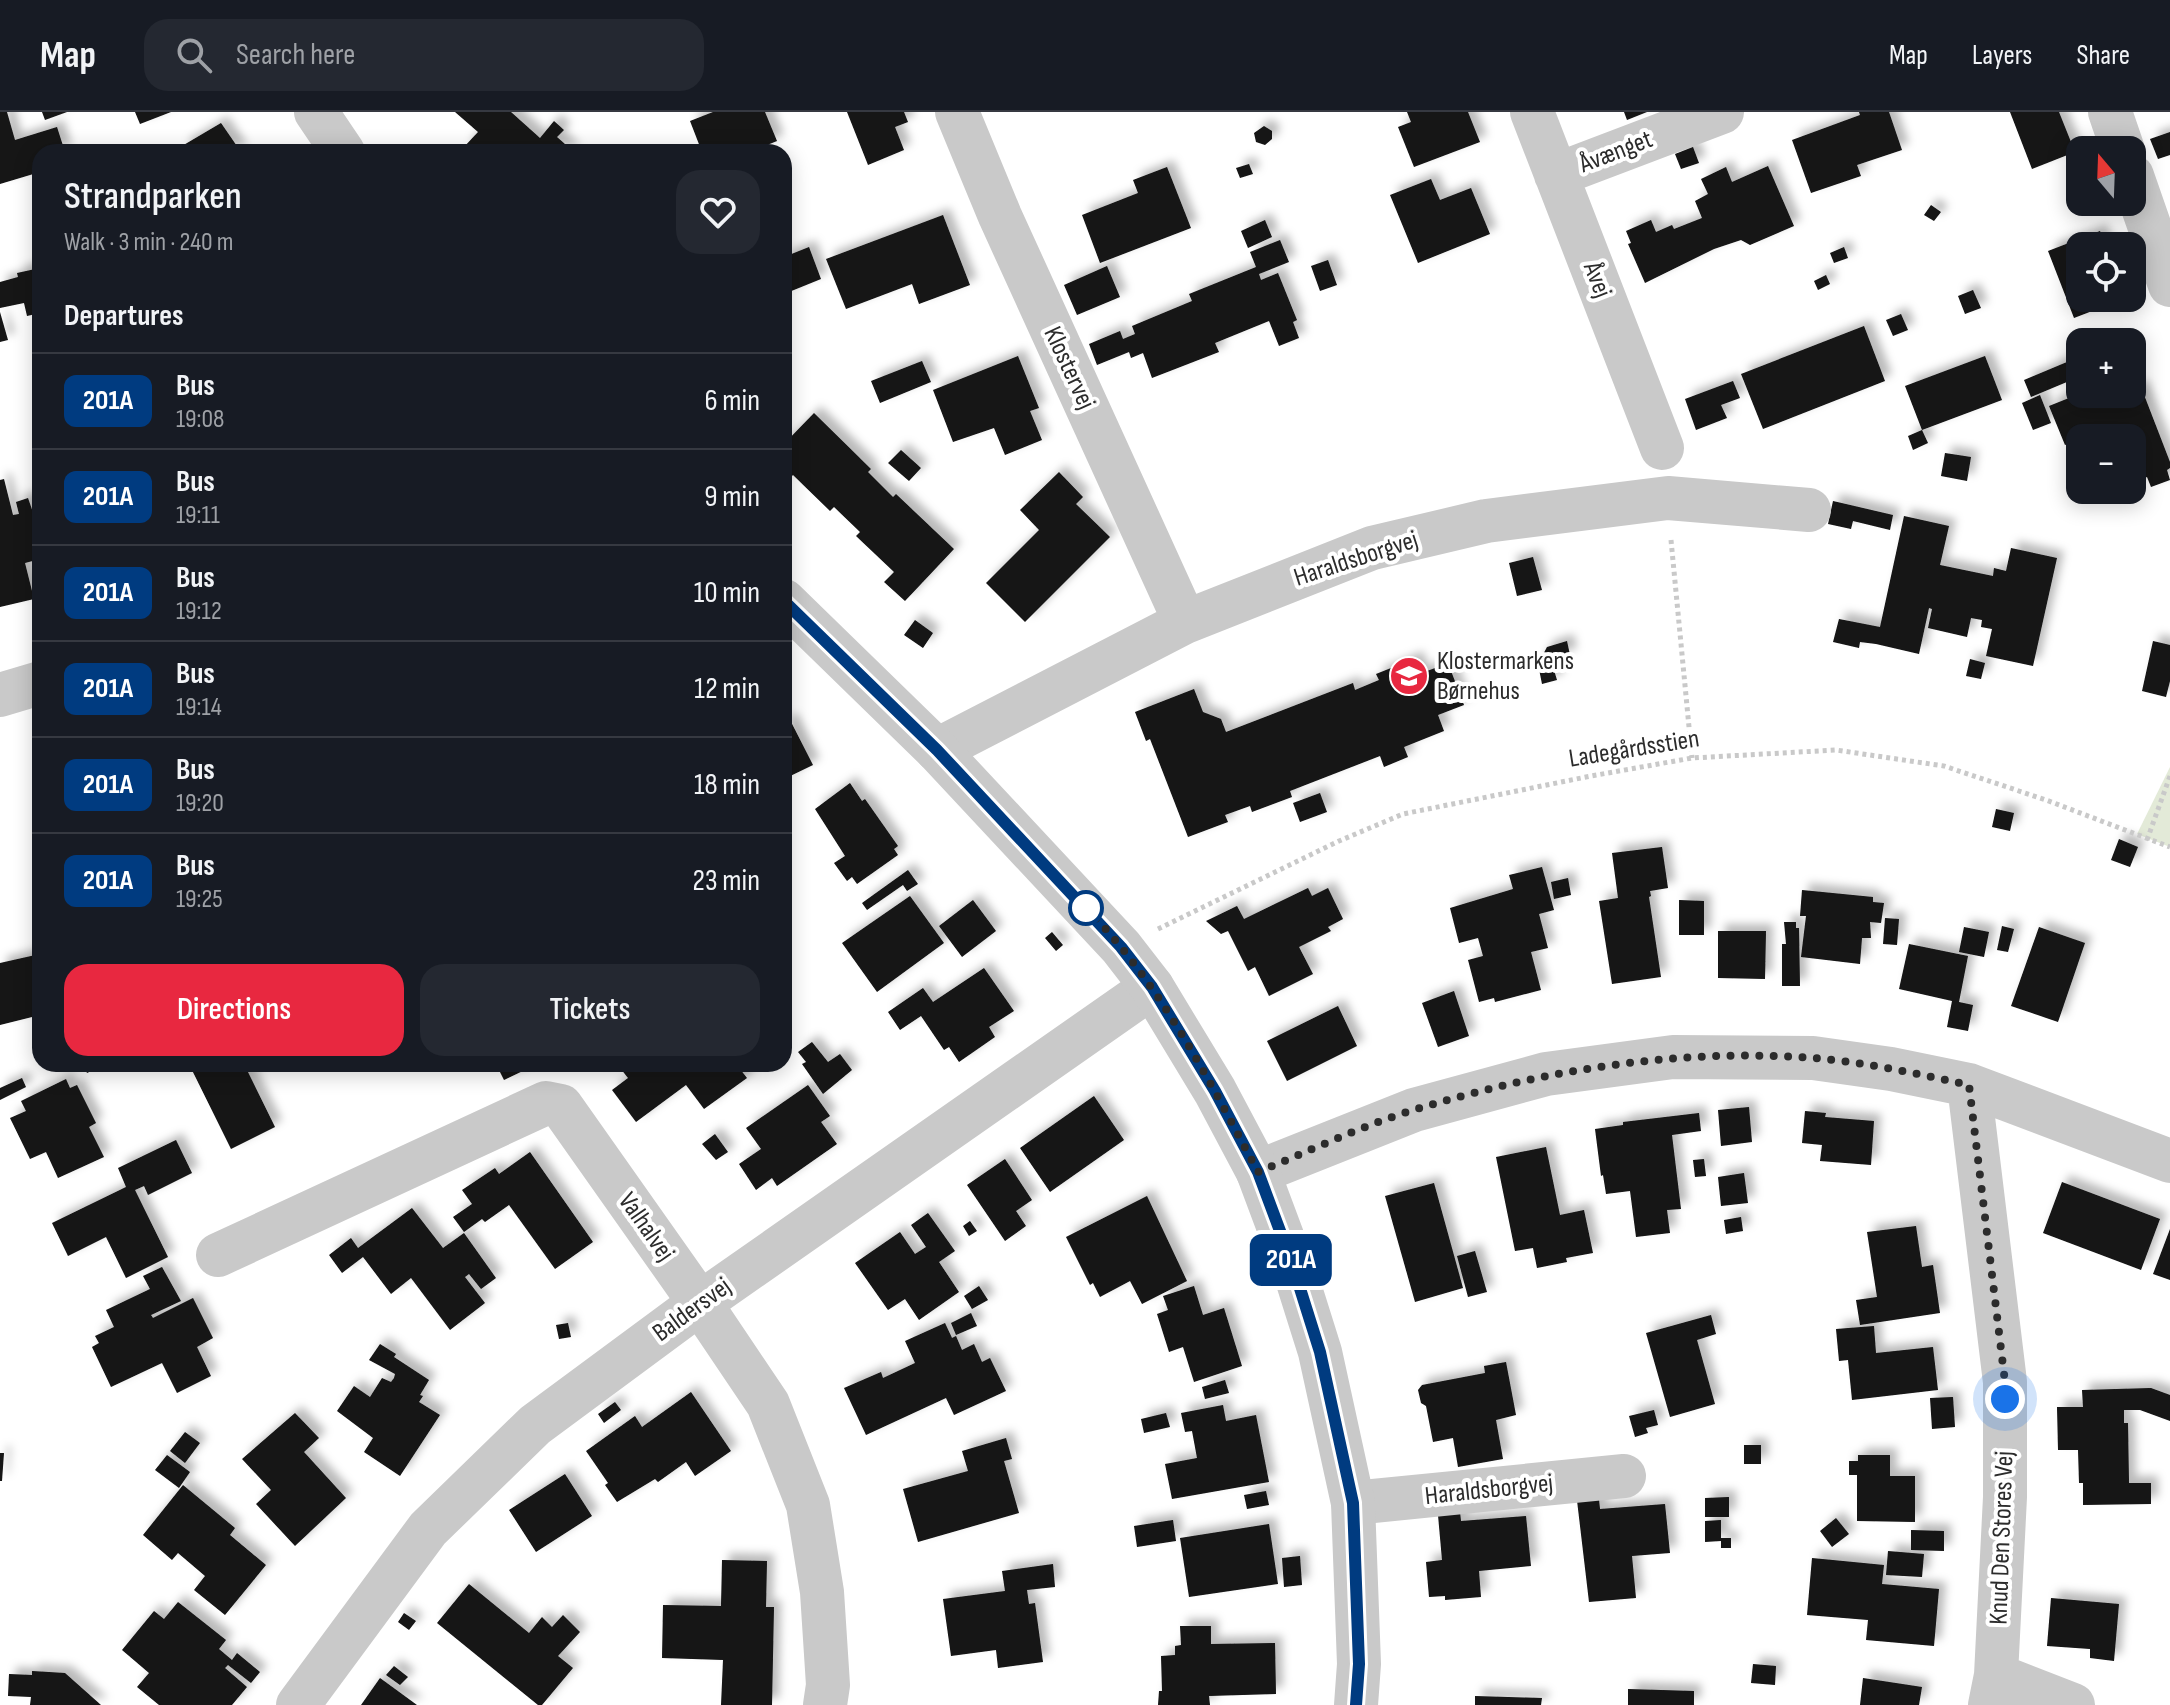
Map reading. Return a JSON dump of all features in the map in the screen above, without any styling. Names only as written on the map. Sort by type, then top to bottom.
[{"type":"street","points":[[316,112],[338,144]]},
{"type":"street","name":"Klostervej","points":[[957,112],[1005,229],[1185,622]]},
{"type":"street","name":"Åvej","points":[[1532,112],[1662,448]]},
{"type":"street","name":"Åvænget","points":[[1556,175],[1722,112]]},
{"type":"street","points":[[2110,112],[2118,136]]},
{"type":"street","points":[[2146,216],[2170,285]]},
{"type":"street","name":"Haraldsborgvej","points":[[937,750],[1185,622],[1372,548],[1486,521],[1668,498],[1809,510]]},
{"type":"street","points":[[792,609],[937,750],[1121,947],[1152,987],[1215,1091],[1258,1172],[1292,1263],[1320,1352],[1353,1503],[1359,1664],[1356,1705]]},
{"type":"street","points":[[0,695],[32,685]]},
{"type":"street","name":"Baldersvej","points":[[298,1705],[428,1529],[535,1425],[700,1303],[1152,987]]},
{"type":"street","points":[[1258,1172],[1414,1110],[1546,1074],[1673,1057],[1813,1058],[1891,1069],[1969,1085],[2170,1161]]},
{"type":"street","name":"Knud Den Stores Vej","points":[[1969,1085],[2005,1382],[2005,1497],[1993,1690]]},
{"type":"street","name":"Valhalvej","points":[[218,1255],[546,1103],[561,1106],[768,1404],[807,1498],[822,1592],[828,1685],[825,1705]]},
{"type":"street","name":"Haraldsborgvej","points":[[1353,1503],[1624,1476]]},
{"type":"street","points":[[1993,1690],[2073,1705]]},
{"type":"path","points":[[1668,498],[1692,758]]},
{"type":"path","name":"Ladegårdsstien","points":[[1121,947],[1339,841],[1403,814],[1692,758],[1836,750],[1944,766],[2046,800],[2170,847]]},
{"type":"path","points":[[2147,840],[2170,776]]},
{"type":"green space","points":[[2170,767],[2170,847],[2137,834]]},
{"type":"building","points":[[0,112],[7,112],[15,140],[57,127],[62,144],[32,144],[32,174],[0,184]]},
{"type":"building","points":[[42,112],[67,112],[45,120]]},
{"type":"building","points":[[135,112],[171,112],[140,124]]},
{"type":"building","points":[[455,112],[511,112],[540,138],[554,121],[564,130],[557,137],[565,144],[467,144],[478,132]]},
{"type":"building","points":[[713,112],[765,112],[777,141],[770,144],[699,144],[690,121]]},
{"type":"building","points":[[847,112],[904,112],[908,122],[895,127],[904,150],[868,165]]},
{"type":"building","points":[[1407,112],[1468,112],[1480,142],[1414,167],[1398,127],[1411,122]]},
{"type":"building","points":[[1624,112],[1647,112],[1627,120]]},
{"type":"building","points":[[1859,112],[1889,112],[1902,150],[1857,165],[1861,176],[1811,193],[1792,140],[1860,115]]},
{"type":"building","points":[[2010,112],[2059,112],[2069,136],[2066,136],[2066,156],[2032,169]]},
{"type":"building","points":[[221,123],[235,144],[185,144]]},
{"type":"building","points":[[1264,126],[1272,131],[1272,139],[1265,145],[1256,142],[1254,133]]},
{"type":"building","points":[[2170,132],[2170,155],[2158,159],[2150,139]]},
{"type":"building","points":[[1693,147],[1699,163],[1681,169],[1675,154]]},
{"type":"building","points":[[1249,164],[1253,174],[1240,178],[1236,168]]},
{"type":"building","points":[[1768,166],[1794,226],[1750,245],[1741,240],[1714,249],[1645,283],[1628,244],[1631,243],[1626,231],[1651,220],[1656,232],[1702,218],[1695,201],[1708,194],[1701,179],[1726,167],[1732,182]]},
{"type":"building","points":[[1167,167],[1191,228],[1100,263],[1082,215],[1138,193],[1133,180]]},
{"type":"building","points":[[1431,179],[1440,200],[1471,188],[1490,234],[1418,263],[1390,195]]},
{"type":"building","points":[[1931,205],[1941,212],[1934,221],[1924,215]]},
{"type":"building","points":[[943,215],[970,285],[919,304],[912,284],[846,309],[826,259]]},
{"type":"building","points":[[1265,220],[1272,237],[1248,248],[1241,231]]},
{"type":"building","points":[[1280,240],[1289,262],[1259,274],[1261,280],[1278,273],[1297,320],[1293,322],[1299,338],[1279,346],[1269,321],[1215,343],[1219,352],[1152,378],[1143,353],[1131,358],[1129,352],[1097,365],[1089,344],[1120,331],[1123,339],[1135,334],[1132,326],[1192,301],[1189,294],[1256,267],[1250,252]]},
{"type":"building","points":[[2066,244],[2066,297],[2048,251]]},
{"type":"building","points":[[809,247],[821,279],[792,291],[792,254]]},
{"type":"building","points":[[1844,247],[1848,258],[1834,263],[1830,253]]},
{"type":"building","points":[[1328,260],[1337,285],[1320,291],[1311,266]]},
{"type":"building","points":[[1107,266],[1120,297],[1077,315],[1064,285]]},
{"type":"building","points":[[32,270],[32,315],[27,316],[24,303],[0,308],[0,282],[18,277],[17,273]]},
{"type":"building","points":[[1826,275],[1830,284],[1818,290],[1814,281]]},
{"type":"building","points":[[1973,290],[1981,308],[1965,314],[1958,296]]},
{"type":"building","points":[[0,312],[8,340],[0,342]]},
{"type":"building","points":[[2072,312],[2090,312],[2074,318]]},
{"type":"building","points":[[1901,314],[1908,330],[1893,336],[1886,320]]},
{"type":"building","points":[[1864,326],[1885,381],[1763,429],[1741,374]]},
{"type":"building","points":[[1018,356],[1039,408],[1030,411],[1042,440],[1005,455],[994,428],[953,442],[933,390]]},
{"type":"building","points":[[1985,356],[2002,400],[1922,430],[1905,386]]},
{"type":"building","points":[[922,361],[931,382],[880,403],[871,381]]},
{"type":"building","points":[[2066,362],[2066,382],[2031,397],[2024,380]]},
{"type":"building","points":[[1733,381],[1740,398],[1721,405],[1727,418],[1696,430],[1685,399]]},
{"type":"building","points":[[2040,395],[2051,423],[2033,430],[2022,403]]},
{"type":"building","points":[[2066,399],[2066,408],[2146,408],[2146,400],[2170,462],[2167,470],[2170,480],[2151,487],[2146,477],[2146,424],[2066,424],[2065,445],[2049,406]]},
{"type":"building","points":[[814,413],[871,469],[868,472],[893,497],[896,494],[954,549],[905,601],[884,582],[894,572],[856,536],[860,532],[834,507],[830,511],[792,476],[792,436]]},
{"type":"building","points":[[1922,430],[1928,443],[1913,450],[1908,436]]},
{"type":"building","points":[[901,450],[921,468],[909,481],[888,463]]},
{"type":"building","points":[[1945,453],[1971,457],[1967,481],[1941,476]]},
{"type":"building","points":[[1059,472],[1083,497],[1076,504],[1110,537],[1025,622],[986,583],[1039,530],[1020,510]]},
{"type":"building","points":[[4,479],[13,515],[19,514],[16,502],[28,498],[32,510],[32,561],[25,563],[32,599],[0,607],[0,480]]},
{"type":"building","points":[[1833,501],[1893,515],[1890,530],[1853,521],[1851,529],[1828,524]]},
{"type":"building","points":[[1904,516],[1949,526],[1940,565],[1993,576],[1994,568],[2006,571],[2011,548],[2057,558],[2033,666],[1986,656],[1992,629],[1981,627],[1982,620],[1971,618],[1967,637],[1928,628],[1932,609],[1929,608],[1919,654],[1876,644],[1860,642],[1859,648],[1833,642],[1839,619],[1880,627]]},
{"type":"building","points":[[1533,557],[1542,590],[1517,596],[1509,563]]},
{"type":"building","points":[[915,620],[933,633],[923,648],[904,635]]},
{"type":"building","points":[[1567,641],[1570,655],[1557,658],[1553,667],[1557,680],[1542,684],[1538,664],[1547,647]]},
{"type":"building","points":[[2153,641],[2170,645],[2170,681],[2166,697],[2142,691]]},
{"type":"building","points":[[1416,658],[1422,673],[1448,663],[1464,705],[1438,715],[1444,731],[1404,747],[1408,757],[1384,767],[1380,756],[1290,791],[1292,797],[1252,812],[1250,806],[1225,815],[1228,822],[1188,837],[1150,739],[1146,741],[1135,712],[1194,689],[1203,712],[1221,719],[1226,732],[1353,683],[1355,690],[1379,680],[1376,674]]},
{"type":"building","points":[[1970,659],[1985,663],[1981,679],[1966,676]]},
{"type":"building","points":[[792,724],[813,765],[792,775]]},
{"type":"building","points":[[850,783],[898,846],[894,849],[898,855],[857,884],[852,877],[847,881],[834,863],[845,856],[815,809]]},
{"type":"building","points":[[1320,793],[1327,812],[1300,822],[1293,803]]},
{"type":"building","points":[[1996,809],[2014,813],[2010,831],[1992,827]]},
{"type":"building","points":[[2119,839],[2138,847],[2130,867],[2111,860]]},
{"type":"building","points":[[1662,847],[1668,888],[1650,891],[1649,897],[1661,977],[1612,984],[1599,901],[1618,898],[1612,853]]},
{"type":"building","points":[[1542,867],[1554,910],[1539,914],[1548,948],[1531,952],[1541,990],[1495,1002],[1494,998],[1479,1002],[1468,960],[1483,956],[1478,938],[1459,943],[1450,908],[1513,889],[1509,875]]},
{"type":"building","points":[[908,870],[918,884],[907,891],[903,885],[867,910],[862,903]]},
{"type":"building","points":[[1568,878],[1571,895],[1554,899],[1551,882]]},
{"type":"building","points":[[1308,888],[1312,896],[1328,888],[1343,919],[1328,927],[1331,931],[1299,947],[1313,974],[1269,996],[1255,967],[1248,971],[1228,931],[1221,934],[1206,921],[1237,906],[1244,919]]},
{"type":"building","points":[[1802,890],[1873,897],[1873,902],[1884,903],[1881,923],[1870,922],[1871,938],[1862,938],[1860,964],[1801,957],[1806,916],[1800,916]]},
{"type":"building","points":[[910,896],[944,943],[877,992],[842,943]]},
{"type":"building","points":[[973,900],[996,931],[962,957],[939,926]]},
{"type":"building","points":[[1679,900],[1704,901],[1704,935],[1679,935]]},
{"type":"building","points":[[1885,918],[1899,919],[1897,945],[1883,944]]},
{"type":"building","points":[[1784,922],[1796,922],[1796,928],[1799,928],[1800,986],[1782,986],[1782,944],[1786,944]]},
{"type":"building","points":[[2002,926],[2014,929],[2008,952],[1997,950]]},
{"type":"building","points":[[1964,927],[1989,932],[1984,957],[1959,952]]},
{"type":"building","points":[[2039,927],[2085,943],[2058,1022],[2011,1006]]},
{"type":"building","points":[[1718,931],[1766,931],[1765,979],[1718,978]]},
{"type":"building","points":[[1052,932],[1063,945],[1056,951],[1045,938]]},
{"type":"building","points":[[1909,944],[1968,956],[1959,1002],[1973,1005],[1968,1031],[1947,1027],[1952,1001],[1899,989]]},
{"type":"building","points":[[32,956],[32,1017],[0,1025],[0,963]]},
{"type":"building","points":[[984,968],[1014,1011],[989,1027],[995,1037],[959,1062],[949,1047],[944,1050],[921,1016],[900,1030],[888,1012],[923,988],[933,1002]]},
{"type":"building","points":[[1454,991],[1469,1036],[1438,1047],[1422,1003]]},
{"type":"building","points":[[1338,1006],[1357,1046],[1287,1081],[1267,1041]]},
{"type":"building","points":[[812,1042],[828,1062],[840,1054],[852,1070],[823,1094],[802,1064],[806,1062],[798,1052]]},
{"type":"building","points":[[193,1072],[248,1072],[275,1127],[231,1149]]},
{"type":"building","points":[[500,1072],[521,1072],[504,1080]]},
{"type":"building","points":[[623,1072],[742,1072],[747,1078],[704,1109],[686,1085],[636,1122],[612,1090],[628,1078]]},
{"type":"building","points":[[22,1078],[26,1087],[0,1100],[0,1088]]},
{"type":"building","points":[[66,1079],[70,1088],[77,1085],[96,1123],[89,1127],[104,1157],[58,1178],[46,1152],[30,1159],[10,1118],[26,1111],[21,1101]]},
{"type":"building","points":[[808,1085],[830,1116],[821,1122],[837,1144],[777,1186],[772,1178],[756,1190],[739,1164],[761,1149],[746,1128]]},
{"type":"building","points":[[1094,1096],[1124,1140],[1050,1192],[1020,1148]]},
{"type":"building","points":[[1749,1107],[1752,1142],[1721,1146],[1718,1110]]},
{"type":"building","points":[[1805,1111],[1826,1113],[1825,1117],[1874,1121],[1871,1165],[1820,1161],[1822,1145],[1802,1143]]},
{"type":"building","points":[[1699,1113],[1701,1131],[1672,1135],[1681,1209],[1667,1210],[1670,1233],[1636,1237],[1630,1191],[1606,1194],[1595,1129],[1623,1125],[1623,1122]]},
{"type":"building","points":[[715,1134],[728,1152],[716,1160],[702,1144]]},
{"type":"building","points":[[176,1140],[192,1173],[148,1195],[144,1186],[135,1190],[168,1257],[126,1278],[106,1237],[68,1256],[52,1223],[126,1187],[118,1168]]},
{"type":"building","points":[[1546,1147],[1560,1215],[1584,1210],[1593,1253],[1537,1268],[1533,1248],[1515,1251],[1496,1157]]},
{"type":"building","points":[[530,1152],[593,1242],[555,1269],[509,1205],[464,1232],[453,1217],[472,1204],[462,1190],[495,1168],[499,1174]]},
{"type":"building","points":[[1005,1159],[1032,1200],[1016,1211],[1026,1226],[1005,1241],[967,1185]]},
{"type":"building","points":[[1704,1159],[1706,1176],[1695,1177],[1693,1160]]},
{"type":"building","points":[[1744,1173],[1748,1203],[1721,1206],[1718,1177]]},
{"type":"building","points":[[2062,1182],[2160,1219],[2141,1270],[2043,1233]]},
{"type":"building","points":[[1434,1183],[1463,1288],[1415,1302],[1385,1196]]},
{"type":"building","points":[[1147,1196],[1187,1281],[1142,1304],[1130,1281],[1100,1297],[1093,1283],[1090,1285],[1066,1237]]},
{"type":"building","points":[[412,1208],[443,1248],[464,1233],[496,1278],[481,1289],[469,1274],[465,1277],[485,1303],[450,1330],[411,1278],[391,1294],[363,1257],[342,1273],[329,1255],[351,1238],[358,1248]]},
{"type":"building","points":[[928,1213],[955,1251],[939,1262],[959,1292],[919,1320],[905,1299],[888,1310],[855,1263],[900,1232],[915,1254],[926,1247],[911,1225]]},
{"type":"building","points":[[1741,1217],[1743,1231],[1726,1234],[1724,1220]]},
{"type":"building","points":[[970,1221],[977,1231],[969,1236],[963,1226]]},
{"type":"building","points":[[1916,1226],[1922,1267],[1933,1265],[1940,1313],[1860,1325],[1856,1300],[1877,1297],[1867,1232]]},
{"type":"building","points":[[2170,1229],[2170,1280],[2153,1274]]},
{"type":"building","points":[[1475,1251],[1487,1292],[1468,1297],[1457,1256]]},
{"type":"building","points":[[162,1267],[181,1301],[151,1315],[153,1318],[193,1298],[213,1338],[197,1347],[211,1376],[177,1393],[162,1363],[111,1387],[92,1347],[99,1343],[95,1336],[114,1327],[106,1310],[150,1289],[143,1276]]},
{"type":"building","points":[[979,1286],[988,1300],[972,1309],[964,1296]]},
{"type":"building","points":[[1194,1286],[1203,1315],[1224,1308],[1242,1366],[1194,1382],[1183,1347],[1169,1352],[1157,1314],[1168,1310],[1163,1296]]},
{"type":"building","points":[[971,1313],[977,1326],[956,1335],[951,1323]]},
{"type":"building","points":[[1711,1315],[1716,1334],[1697,1340],[1715,1404],[1670,1417],[1646,1333]]},
{"type":"building","points":[[568,1323],[571,1337],[559,1339],[556,1325]]},
{"type":"building","points":[[945,1323],[962,1350],[974,1344],[982,1362],[990,1358],[1006,1391],[954,1415],[946,1398],[866,1435],[844,1388],[881,1372],[883,1378],[915,1363],[905,1341]]},
{"type":"building","points":[[1874,1326],[1876,1353],[1933,1347],[1938,1390],[1852,1400],[1848,1360],[1839,1361],[1836,1329]]},
{"type":"building","points":[[380,1344],[429,1380],[419,1402],[440,1415],[400,1476],[364,1452],[373,1438],[337,1411],[354,1386],[370,1397],[382,1378],[391,1382],[394,1378],[395,1374],[369,1360]]},
{"type":"building","points":[[1506,1362],[1516,1415],[1496,1420],[1503,1459],[1458,1467],[1453,1438],[1433,1442],[1426,1406],[1421,1403],[1418,1390],[1422,1385],[1485,1373],[1484,1366]]},
{"type":"building","points":[[1225,1380],[1229,1393],[1205,1399],[1202,1387]]},
{"type":"building","points":[[2151,1388],[2170,1395],[2170,1421],[2140,1410],[2124,1410],[2124,1423],[2128,1423],[2129,1483],[2151,1483],[2151,1504],[2083,1505],[2078,1450],[2058,1450],[2057,1407],[2083,1407],[2082,1390]]},
{"type":"building","points":[[691,1392],[731,1451],[695,1476],[686,1462],[658,1482],[655,1479],[617,1502],[586,1451],[635,1416],[642,1427]]},
{"type":"building","points":[[1953,1397],[1955,1427],[1932,1429],[1930,1398]]},
{"type":"building","points":[[615,1402],[621,1410],[604,1423],[598,1414]]},
{"type":"building","points":[[1223,1405],[1226,1421],[1256,1415],[1269,1482],[1172,1499],[1165,1464],[1197,1458],[1192,1431],[1185,1432],[1181,1413]]},
{"type":"building","points":[[1654,1410],[1658,1425],[1646,1428],[1648,1433],[1635,1437],[1629,1416]]},
{"type":"building","points":[[295,1413],[319,1438],[304,1452],[346,1498],[295,1546],[256,1504],[271,1490],[242,1459]]},
{"type":"building","points":[[1166,1413],[1170,1427],[1144,1433],[1141,1419]]},
{"type":"building","points":[[185,1432],[200,1443],[185,1463],[170,1451]]},
{"type":"building","points":[[1006,1438],[1012,1459],[1004,1461],[1019,1513],[918,1542],[903,1489],[968,1471],[962,1451]]},
{"type":"building","points":[[1744,1445],[1761,1445],[1761,1464],[1744,1464]]},
{"type":"building","points":[[0,1453],[4,1453],[2,1481],[0,1481]]},
{"type":"building","points":[[167,1455],[190,1472],[179,1488],[155,1470]]},
{"type":"building","points":[[1858,1455],[1890,1455],[1890,1476],[1915,1476],[1915,1522],[1857,1521],[1857,1475],[1849,1475],[1849,1461],[1858,1461]]},
{"type":"building","points":[[565,1474],[592,1516],[536,1552],[509,1510]]},
{"type":"building","points":[[183,1485],[235,1528],[230,1535],[266,1565],[225,1615],[194,1590],[205,1576],[178,1553],[172,1560],[143,1535]]},
{"type":"building","points":[[1598,1490],[1600,1509],[1665,1504],[1670,1553],[1632,1556],[1636,1598],[1589,1602],[1576,1492]]},
{"type":"building","points":[[1266,1491],[1269,1505],[1247,1509],[1244,1495]]},
{"type":"building","points":[[1729,1497],[1729,1517],[1705,1517],[1705,1498]]},
{"type":"building","points":[[1459,1502],[1461,1521],[1526,1516],[1531,1566],[1479,1571],[1481,1597],[1445,1600],[1445,1596],[1429,1597],[1426,1562],[1442,1560],[1437,1504]]},
{"type":"building","points":[[1836,1518],[1849,1534],[1832,1547],[1820,1531]]},
{"type":"building","points":[[1173,1520],[1176,1541],[1137,1547],[1134,1526]]},
{"type":"building","points":[[1721,1520],[1721,1538],[1731,1538],[1731,1548],[1721,1548],[1721,1541],[1705,1542],[1705,1521]]},
{"type":"building","points":[[1269,1524],[1278,1584],[1189,1597],[1180,1538]]},
{"type":"building","points":[[1911,1530],[1944,1531],[1944,1551],[1911,1550]]},
{"type":"building","points":[[1888,1551],[1924,1554],[1922,1577],[1886,1575]]},
{"type":"building","points":[[1300,1556],[1302,1585],[1284,1587],[1282,1558]]},
{"type":"building","points":[[1812,1558],[1884,1565],[1882,1584],[1939,1589],[1934,1646],[1866,1640],[1868,1620],[1807,1615]]},
{"type":"building","points":[[722,1560],[767,1561],[766,1607],[774,1607],[772,1705],[721,1705],[723,1660],[662,1658],[663,1605],[721,1606]]},
{"type":"building","points":[[1053,1564],[1055,1587],[1027,1590],[1029,1604],[1035,1603],[1043,1662],[998,1668],[996,1650],[951,1656],[943,1599],[1005,1591],[1002,1571]]},
{"type":"building","points":[[469,1584],[529,1633],[542,1617],[552,1627],[563,1615],[580,1632],[558,1656],[573,1668],[542,1705],[538,1705],[437,1623]]},
{"type":"building","points":[[2051,1598],[2119,1604],[2114,1661],[2090,1658],[2090,1649],[2047,1646]]},
{"type":"building","points":[[178,1602],[226,1640],[219,1649],[232,1660],[237,1653],[260,1672],[251,1683],[228,1665],[225,1668],[247,1687],[232,1705],[159,1705],[137,1687],[149,1673],[122,1650],[154,1611],[164,1619]]},
{"type":"building","points":[[404,1613],[416,1621],[409,1630],[398,1622]]},
{"type":"building","points":[[1180,1626],[1211,1626],[1211,1644],[1275,1643],[1276,1694],[1209,1696],[1210,1705],[1158,1705],[1159,1691],[1162,1691],[1161,1656],[1175,1655],[1175,1646],[1181,1645]]},
{"type":"building","points":[[1753,1664],[1776,1666],[1775,1685],[1751,1683]]},
{"type":"building","points":[[394,1666],[408,1677],[400,1685],[386,1675]]},
{"type":"building","points":[[32,1671],[65,1673],[101,1705],[30,1705],[31,1697],[8,1696],[9,1674],[32,1675]]},
{"type":"building","points":[[380,1678],[417,1705],[361,1705]]},
{"type":"building","points":[[1863,1678],[1922,1687],[1919,1705],[1860,1705]]},
{"type":"building","points":[[1628,1689],[1694,1691],[1694,1705],[1628,1705]]},
{"type":"building","points":[[1475,1696],[1542,1698],[1541,1705],[1475,1705]]},
{"type":"bus line","name":"201A","points":[[792,609],[937,750],[1121,947],[1152,987],[1215,1091],[1258,1172],[1292,1263],[1320,1352],[1353,1503],[1359,1664],[1356,1705]]},
{"type":"place","name":"Klostermarkens Børnehus","points":[[1409,676]]},
{"type":"route","points":[[1086,908],[1152,987],[1215,1091],[1258,1172],[1414,1110],[1546,1074],[1673,1057],[1813,1058],[1891,1069],[1969,1085],[2005,1399]]}]
